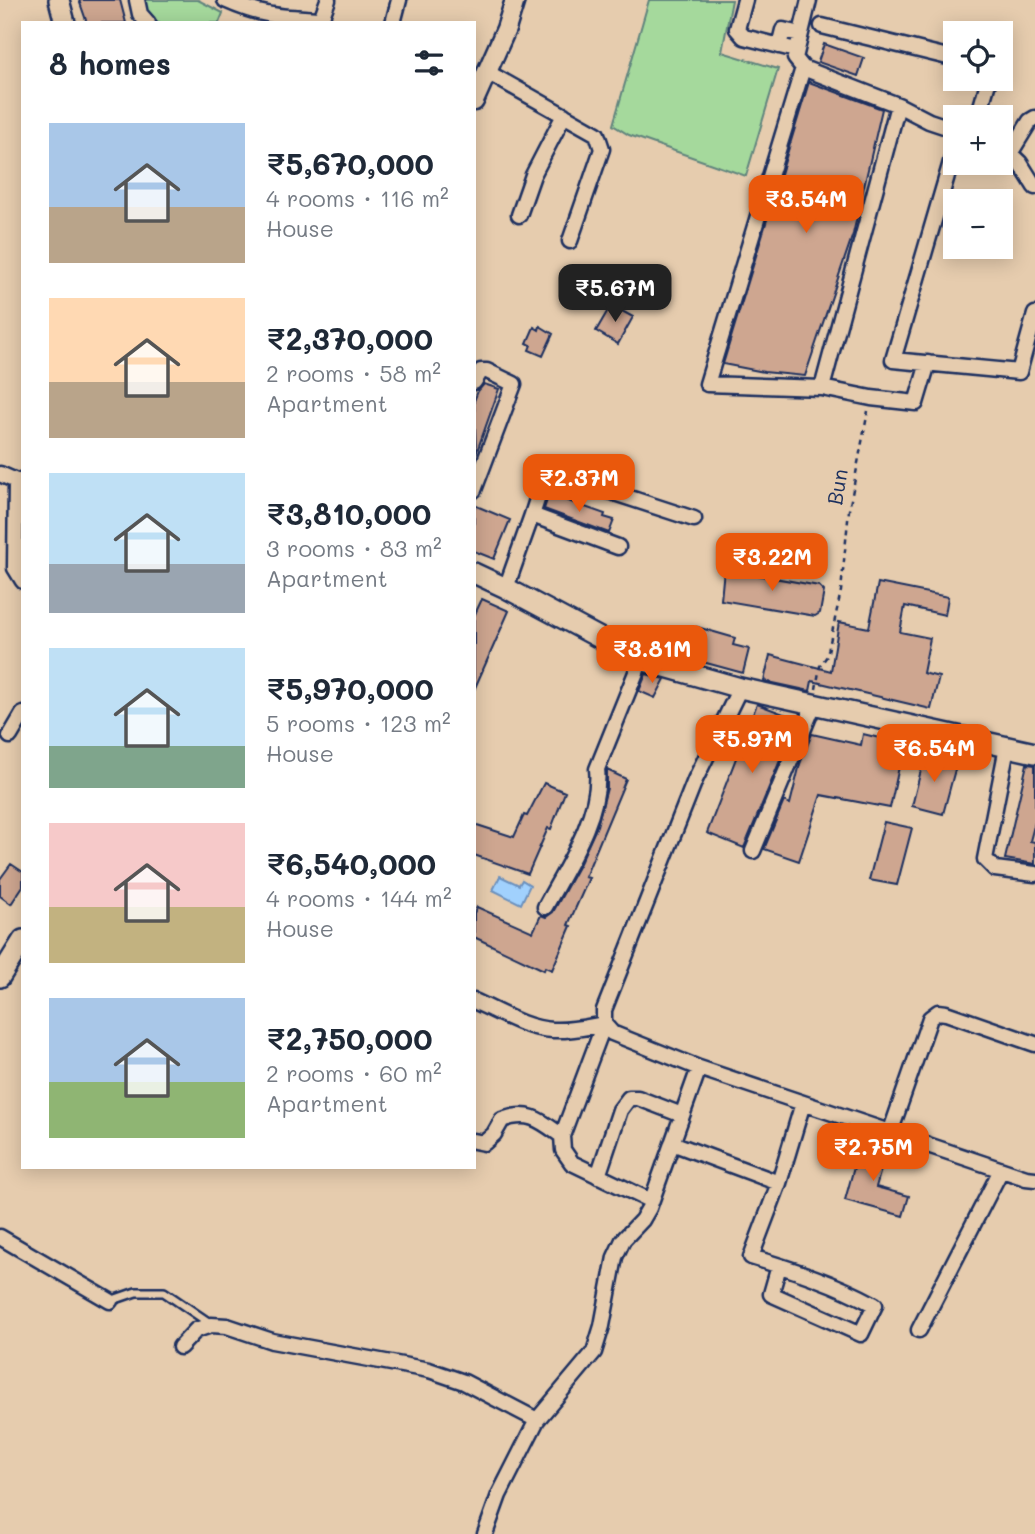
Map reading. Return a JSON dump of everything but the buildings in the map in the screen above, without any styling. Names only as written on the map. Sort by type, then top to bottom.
[{"type":"main road","points":[[58,0],[64,21]]},
{"type":"main road","points":[[476,574],[641,660],[740,688],[1035,752]]},
{"type":"main road","points":[[0,977],[21,943]]},
{"type":"street","points":[[138,0],[141,14],[146,21]]},
{"type":"street","points":[[225,0],[249,18],[269,16],[320,21],[328,0]]},
{"type":"street","points":[[394,21],[399,0]]},
{"type":"street","points":[[476,96],[506,29],[515,0]]},
{"type":"street","points":[[746,0],[737,29],[744,37],[796,50]]},
{"type":"street","points":[[809,0],[794,58],[803,68],[943,126]]},
{"type":"street","points":[[822,26],[943,56]]},
{"type":"street","points":[[779,46],[783,30],[800,34]]},
{"type":"street","points":[[803,68],[707,384],[822,388],[871,398],[916,403],[928,362]]},
{"type":"street","points":[[487,72],[597,134],[602,149],[570,241]]},
{"type":"street","points":[[822,388],[898,105]]},
{"type":"street","points":[[519,215],[533,176],[564,115]]},
{"type":"street","points":[[1013,142],[1035,118]]},
{"type":"street","points":[[1013,158],[1035,187]]},
{"type":"street","points":[[947,175],[893,359],[1019,372],[1035,314]]},
{"type":"street","points":[[476,379],[481,371],[487,371],[514,384],[476,484]]},
{"type":"street","points":[[506,588],[543,481],[553,473],[694,519]]},
{"type":"street","points":[[0,474],[19,481],[15,568],[21,578]]},
{"type":"street","points":[[532,515],[618,547]]},
{"type":"street","points":[[545,907],[580,841],[595,802],[597,769],[641,660]]},
{"type":"street","points":[[651,1201],[572,1163],[563,1150],[562,1136],[604,1024],[604,1010],[695,779],[740,688]]},
{"type":"street","points":[[753,851],[814,704]]},
{"type":"street","points":[[10,736],[21,717]]},
{"type":"street","points":[[1007,747],[985,859],[995,869],[1035,874]]},
{"type":"street","points":[[476,1002],[524,1023],[551,1030],[572,1030],[604,1024]]},
{"type":"street","points":[[890,1133],[930,1018],[938,1012],[1035,1044]]},
{"type":"street","points":[[604,1024],[612,1033],[699,1068],[1001,1170],[1035,1179]]},
{"type":"street","points":[[485,1534],[499,1495],[537,1420],[594,1352],[602,1326],[615,1257],[623,1240],[642,1220],[651,1201],[699,1068]]},
{"type":"street","points":[[598,1176],[620,1110],[629,1098],[639,1098],[682,1115]]},
{"type":"street","points":[[779,1266],[771,1294],[861,1334],[875,1305],[847,1290],[779,1266],[751,1257],[779,1183],[803,1103]]},
{"type":"street","points":[[476,1141],[484,1143],[494,1134],[502,1120],[516,1115],[536,1118],[562,1136]]},
{"type":"street","points":[[672,1143],[779,1183]]},
{"type":"street","points":[[919,1330],[1001,1170]]},
{"type":"street","points":[[0,1237],[110,1301]]},
{"type":"street","points":[[180,1347],[196,1330],[211,1325],[227,1326],[272,1341],[429,1370],[464,1382],[537,1420]]},
{"type":"lane","points":[[110,1301],[136,1292],[164,1292],[211,1325]]},
{"type":"path","name":"Bun","points":[[814,704],[820,666],[827,656],[841,591],[849,510],[871,398]]},
{"type":"green space","points":[[144,0],[198,0],[223,13],[220,21],[156,21],[147,17],[142,3]]},
{"type":"green space","points":[[649,0],[732,0],[722,52],[778,69],[746,176],[629,135],[613,125]]},
{"type":"water","points":[[500,876],[519,885],[522,880],[530,885],[521,904],[493,890]]}]
